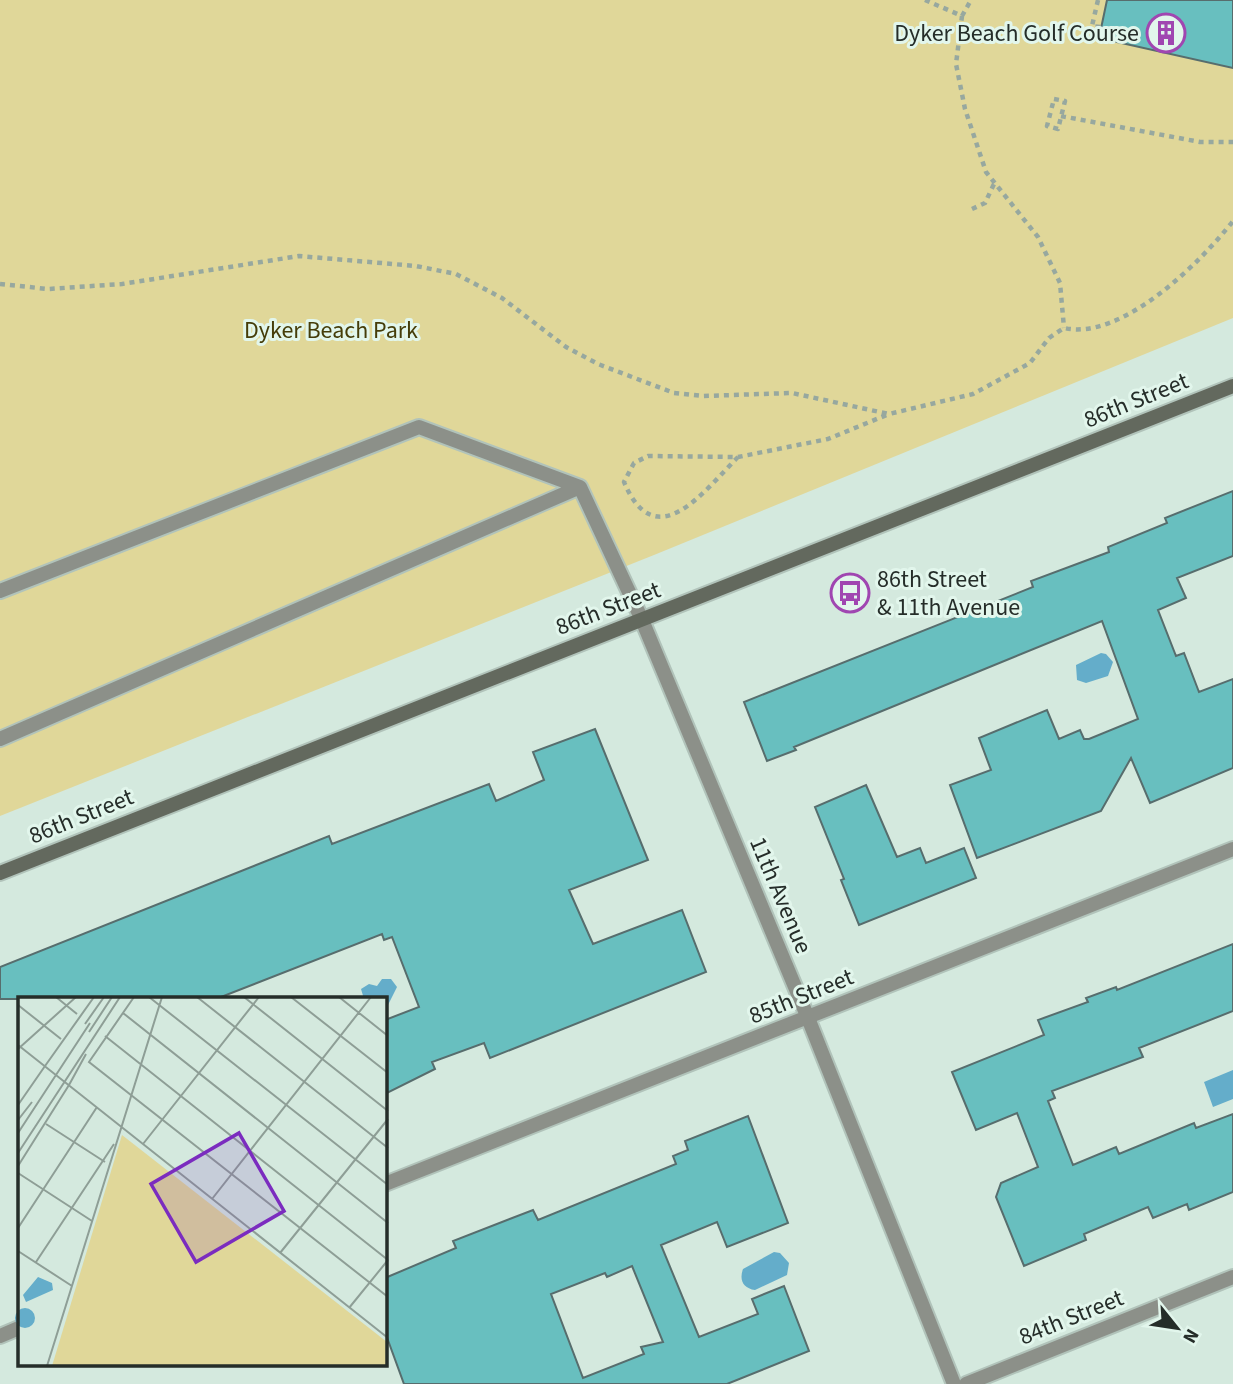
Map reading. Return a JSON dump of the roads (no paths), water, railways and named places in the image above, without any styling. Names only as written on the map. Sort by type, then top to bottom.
[{"type":"main road","name":"86th Street","points":[[0,873],[1233,386]]},
{"type":"street","points":[[0,591],[419,427],[580,487]]},
{"type":"street","name":"11th Avenue","points":[[580,487],[642,620],[808,1018],[954,1384]]},
{"type":"street","points":[[0,739],[580,487]]},
{"type":"street","name":"85th Street","points":[[387,1184],[1233,849]]},
{"type":"street","name":"84th Street","points":[[966,1384],[1233,1277]]},
{"type":"street","points":[[0,1336],[18,1328]]},
{"type":"water","points":[[1101,653],[1106,654],[1113,662],[1108,676],[1086,683],[1077,680],[1076,665]]},
{"type":"water","points":[[382,979],[391,979],[397,987],[387,1007],[387,997],[363,997],[361,989],[369,984],[377,986]]},
{"type":"water","points":[[1233,1070],[1233,1099],[1213,1107],[1204,1082]]},
{"type":"water","points":[[774,1252],[780,1253],[789,1263],[787,1275],[755,1290],[745,1285],[742,1280],[743,1269]]},
{"type":"place","name":"Dyker Beach Golf Course","points":[[1166,33]]},
{"type":"place","name":"86th Street & 11th Avenue","points":[[850,593]]},
{"type":"park label","name":"Dyker Beach Park","points":[[331,330]]}]
